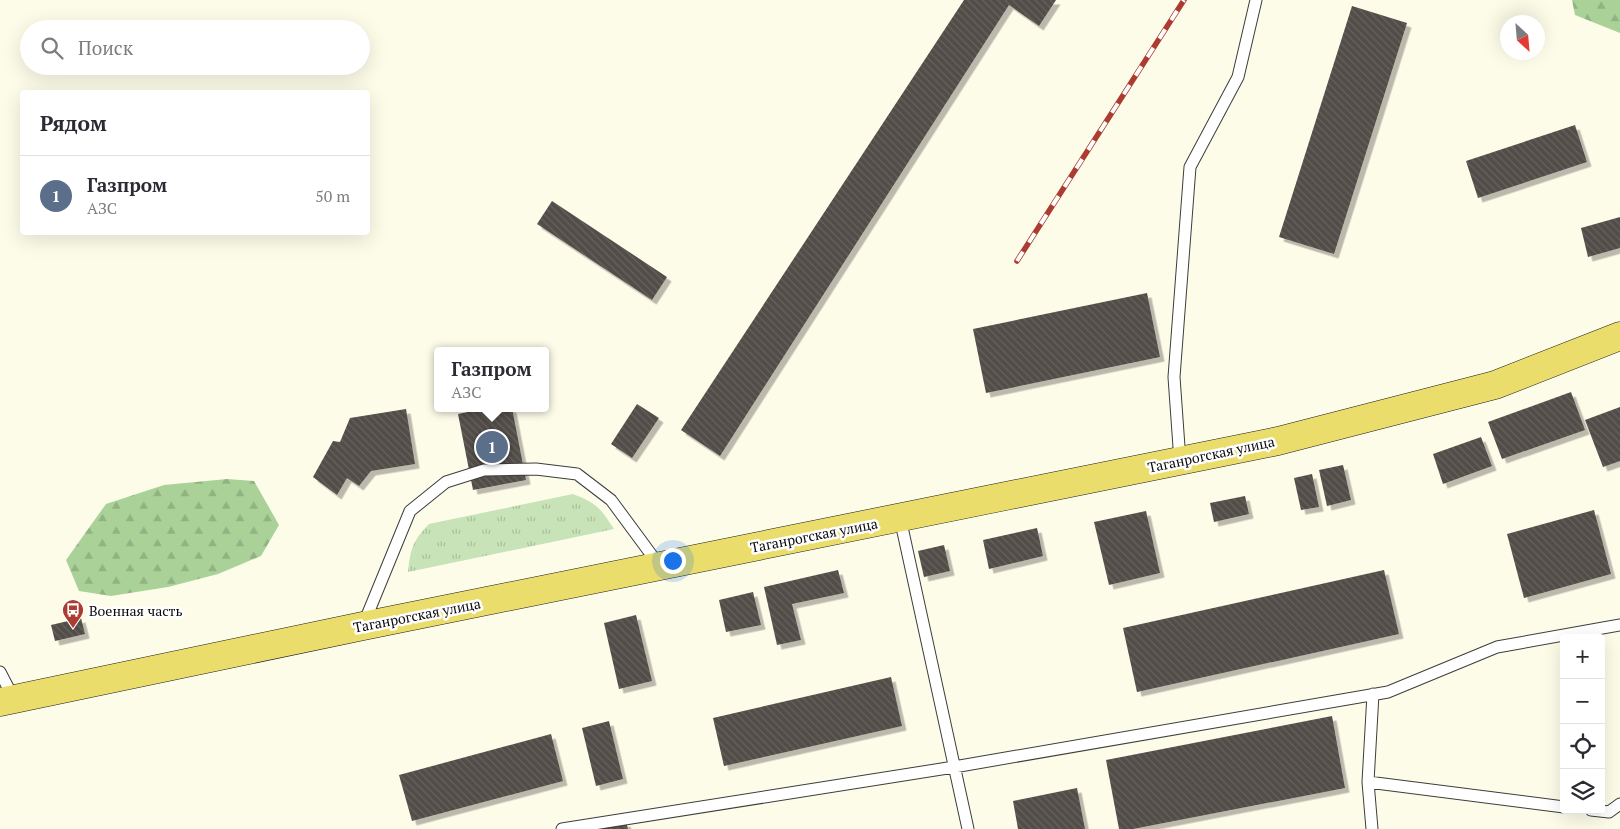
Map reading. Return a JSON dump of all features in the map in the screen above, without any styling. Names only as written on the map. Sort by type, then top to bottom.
[{"type":"main road","name":"Таганрогская улица","points":[[7,701],[363,626],[1278,441],[1495,385],[1620,336]]},
{"type":"lane","points":[[1180,461],[1174,377],[1190,167],[1238,77],[1256,0]]},
{"type":"lane","points":[[363,626],[410,511],[446,482],[484,470],[536,469],[577,474],[611,500],[660,566]]},
{"type":"lane","points":[[900,518],[968,829]]},
{"type":"lane","points":[[562,829],[954,767],[1388,692],[1497,647],[1620,625]]},
{"type":"lane","points":[[0,672],[7,701]]},
{"type":"lane","points":[[1372,829],[1368,782],[1373,694]]},
{"type":"lane","points":[[1368,782],[1560,806]]},
{"type":"lane","points":[[1605,812],[1608,812],[1620,804]]},
{"type":"green space","points":[[1572,0],[1620,0],[1620,33],[1575,15]]},
{"type":"green space","points":[[227,479],[254,481],[279,525],[261,556],[218,574],[168,587],[111,596],[79,591],[66,560],[106,504],[164,485]]},
{"type":"green space","points":[[573,494],[588,500],[598,507],[614,529],[408,572],[413,546],[419,535],[429,524]]},
{"type":"building","points":[[964,0],[1056,0],[1039,26],[1009,5],[720,456],[681,430]]},
{"type":"building","points":[[1352,6],[1407,23],[1334,254],[1279,237]]},
{"type":"building","points":[[1575,125],[1587,162],[1478,198],[1466,161]]},
{"type":"building","points":[[552,201],[667,277],[652,300],[537,224]]},
{"type":"building","points":[[1620,217],[1620,248],[1588,257],[1581,228]]},
{"type":"building","points":[[1147,293],[1160,357],[986,393],[973,329]]},
{"type":"building","points":[[1571,392],[1585,430],[1502,459],[1488,422]]},
{"type":"building","points":[[637,404],[659,418],[632,458],[611,444]]},
{"type":"building","points":[[1620,407],[1620,461],[1603,467],[1585,420]]},
{"type":"building","points":[[406,409],[415,464],[371,471],[359,486],[347,478],[337,495],[313,477],[333,441],[340,442],[350,418]]},
{"type":"building","points":[[468,412],[513,412],[526,480],[473,490],[458,414]]},
{"type":"building","points":[[1481,437],[1492,466],[1443,484],[1433,454]]},
{"type":"building","points":[[1343,465],[1351,500],[1327,506],[1319,470]]},
{"type":"building","points":[[1312,474],[1319,507],[1301,510],[1294,478]]},
{"type":"building","points":[[1245,496],[1249,514],[1214,522],[1210,503]]},
{"type":"building","points":[[1594,510],[1611,574],[1524,598],[1507,534]]},
{"type":"building","points":[[1146,511],[1160,573],[1109,585],[1094,522]]},
{"type":"building","points":[[1037,528],[1043,556],[989,569],[983,540]]},
{"type":"building","points":[[944,545],[950,571],[924,577],[918,551]]},
{"type":"building","points":[[838,570],[844,593],[792,604],[801,640],[777,645],[764,587]]},
{"type":"building","points":[[1384,570],[1399,634],[1137,692],[1123,628]]},
{"type":"building","points":[[753,592],[761,625],[726,632],[719,600]]},
{"type":"building","points":[[636,615],[652,681],[619,689],[604,623]]},
{"type":"building","points":[[81,618],[85,634],[55,641],[51,625]]},
{"type":"building","points":[[891,677],[902,726],[724,766],[713,718]]},
{"type":"building","points":[[1332,716],[1345,788],[1133,829],[1119,829],[1106,760]]},
{"type":"building","points":[[609,721],[623,779],[596,786],[582,728]]},
{"type":"building","points":[[551,734],[563,781],[412,821],[399,775]]},
{"type":"building","points":[[1077,788],[1085,829],[1018,829],[1013,801]]},
{"type":"building","points":[[626,822],[628,829],[602,829],[602,828]]},
{"type":"railway","points":[[1017,261],[1184,0]]},
{"type":"place","name":"Газпром","points":[[492,447]]},
{"type":"place","name":"Военная часть","points":[[73,629]]}]
